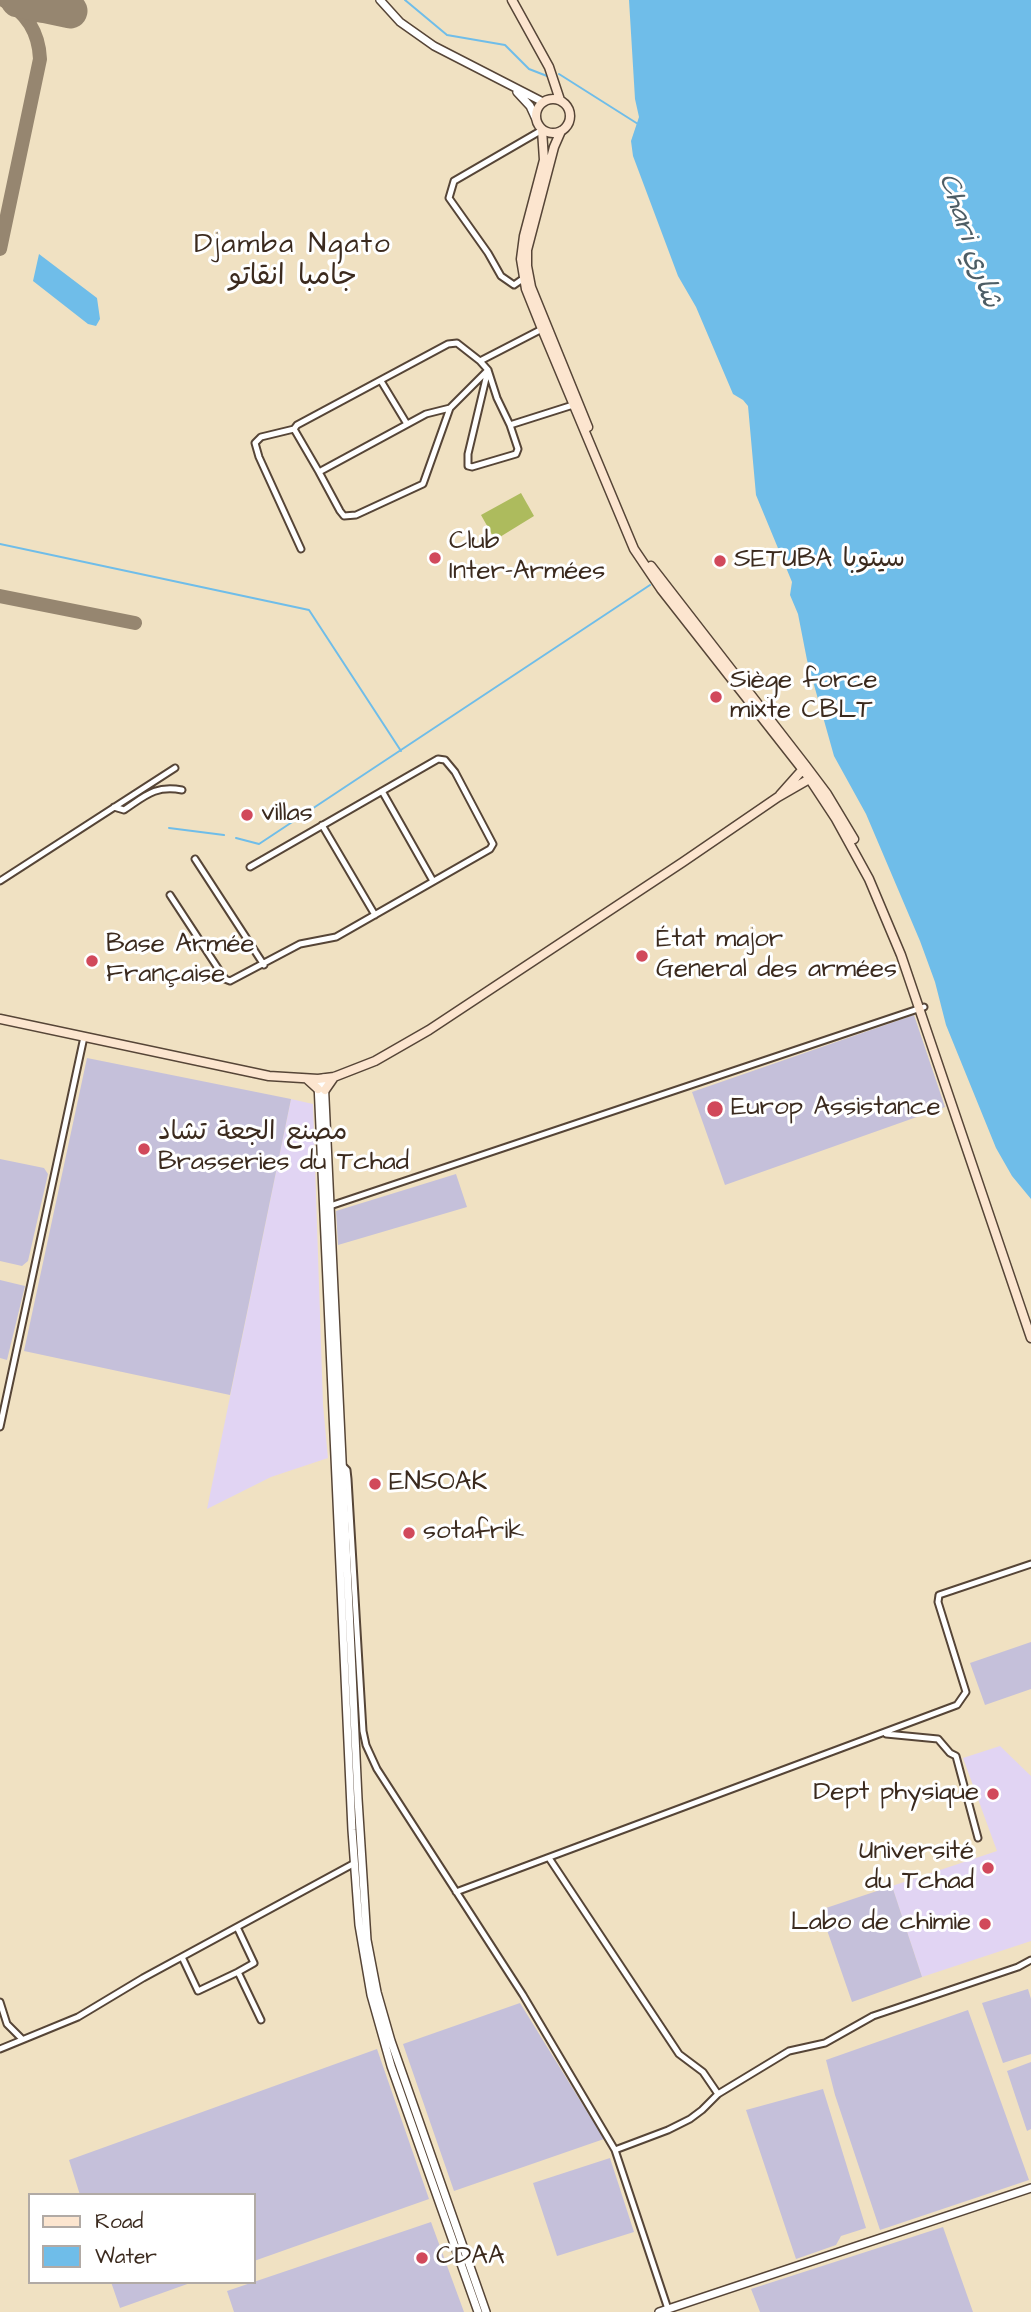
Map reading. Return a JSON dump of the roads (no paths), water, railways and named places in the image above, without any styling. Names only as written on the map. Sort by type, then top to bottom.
[{"type":"main road","points":[[512,0],[549,67],[560,100],[567,106],[570,115],[568,124],[554,147],[530,236],[527,266],[531,287],[573,400],[634,549],[661,589],[794,759],[804,768]]},
{"type":"main road","points":[[553,83],[545,101],[537,108],[535,117],[542,130],[544,160],[521,250],[524,278],[542,329],[639,546],[848,828],[885,902],[1031,1322]]},
{"type":"main road","points":[[545,101],[560,100]]},
{"type":"main road","points":[[542,130],[551,134],[562,131]]},
{"type":"main road","points":[[790,787],[794,759]]},
{"type":"main road","points":[[0,1018],[269,1076],[321,1079],[334,1076],[375,1061],[429,1030],[778,797],[790,787],[804,768]]},
{"type":"main road","points":[[790,787],[811,778]]},
{"type":"main road","points":[[811,778],[869,880],[922,1008],[1031,1338]]},
{"type":"main road","points":[[790,787],[819,793]]},
{"type":"main road","points":[[307,1079],[321,1090],[334,1076]]},
{"type":"street","points":[[380,0],[400,22],[418,36],[505,83],[545,101]]},
{"type":"street","points":[[505,83],[524,99],[535,117]]},
{"type":"street","points":[[524,278],[514,285],[501,276],[449,198],[454,181],[542,130]]},
{"type":"street","points":[[480,361],[542,329]]},
{"type":"street","points":[[301,549],[255,443],[261,436],[294,429],[315,414],[451,343],[457,343],[488,370],[518,449],[516,453],[472,467],[467,466],[468,454],[488,370]]},
{"type":"street","points":[[294,429],[344,516],[356,515],[423,484],[450,408],[488,370]]},
{"type":"street","points":[[381,381],[407,424]]},
{"type":"street","points":[[510,425],[573,400]]},
{"type":"street","points":[[319,472],[426,414],[450,408]]},
{"type":"street","points":[[170,895],[225,979],[230,981],[300,944],[336,937],[489,849],[493,844],[455,772],[445,760],[438,760],[250,867]]},
{"type":"street","points":[[0,881],[175,768]]},
{"type":"street","points":[[114,807],[124,810],[152,791],[167,787],[182,790]]},
{"type":"street","points":[[382,791],[433,881]]},
{"type":"street","points":[[322,825],[375,915]]},
{"type":"street","points":[[195,859],[264,965]]},
{"type":"street","points":[[326,1206],[922,1008]]},
{"type":"street","points":[[0,1427],[84,1036]]},
{"type":"street","points":[[321,1079],[339,1466],[362,1894],[367,1940],[377,1992],[391,2041],[486,2312]]},
{"type":"street","points":[[339,1466],[354,1864],[366,1977],[384,2043],[478,2312]]},
{"type":"street","points":[[339,1466],[347,1470],[348,1479],[358,1666],[366,1745],[377,1769],[523,1994],[615,2150],[668,2309]]},
{"type":"street","points":[[456,1892],[950,1708],[957,1704],[966,1692],[938,1602],[939,1595],[1031,1564]]},
{"type":"street","points":[[883,1734],[938,1739],[956,1756],[978,1838]]},
{"type":"street","points":[[549,1858],[679,2054],[703,2072],[718,2094]]},
{"type":"street","points":[[0,2049],[78,2017],[354,1864]]},
{"type":"street","points":[[182,1957],[198,1991],[238,1972],[254,1963],[237,1927]]},
{"type":"street","points":[[615,2150],[690,2119],[718,2094],[789,2051],[825,2043],[873,2016],[1031,1960]]},
{"type":"street","points":[[238,1972],[261,2020]]},
{"type":"street","points":[[0,2002],[6,2024],[22,2039]]},
{"type":"street","points":[[659,2312],[1031,2188]]},
{"type":"water","name":"Chari شاري","points":[[629,0],[1031,0],[1031,1199],[1012,1176],[996,1148],[946,1025],[935,982],[920,941],[866,814],[834,756],[807,660],[798,614],[790,595],[792,582],[756,495],[748,406],[733,394],[696,307],[678,276],[633,156],[631,141],[639,117],[635,99]]},
{"type":"water","points":[[39,254],[97,298],[100,319],[96,326],[88,324],[33,281]]},
{"type":"waterway","points":[[405,0],[447,35],[505,45],[529,69],[547,76]]},
{"type":"waterway","points":[[559,74],[638,124]]},
{"type":"waterway","points":[[0,544],[309,610],[401,751]]},
{"type":"waterway","points":[[236,838],[259,844],[650,585]]},
{"type":"waterway","points":[[169,828],[224,835]]},
{"type":"place","name":"Club Inter-Armées","points":[[435,558]]},
{"type":"place","name":"SETUBA سيتوبا","points":[[720,561]]},
{"type":"place","name":"Siège force mixte CBLT","points":[[716,697]]},
{"type":"place","name":"villas","points":[[247,815]]},
{"type":"place","name":"État major General des armées","points":[[642,956]]},
{"type":"place","name":"Base Armée Française","points":[[92,961]]},
{"type":"place","name":"Europ Assistance","points":[[715,1109]]},
{"type":"place","name":"مصنع الجعة تشاد Brasseries du Tchad","points":[[144,1149]]},
{"type":"place","name":"ENSOAK","points":[[375,1484]]},
{"type":"place","name":"sotafrik","points":[[409,1533]]},
{"type":"place","name":"Dept physique","points":[[993,1794]]},
{"type":"place","name":"Université du Tchad","points":[[988,1868]]},
{"type":"place","name":"Labo de chimie","points":[[985,1924]]},
{"type":"place","name":"CDAA","points":[[422,2258]]},
{"type":"district","name":"Djamba Ngato جامبا انقاتو","points":[[293,262]]}]
